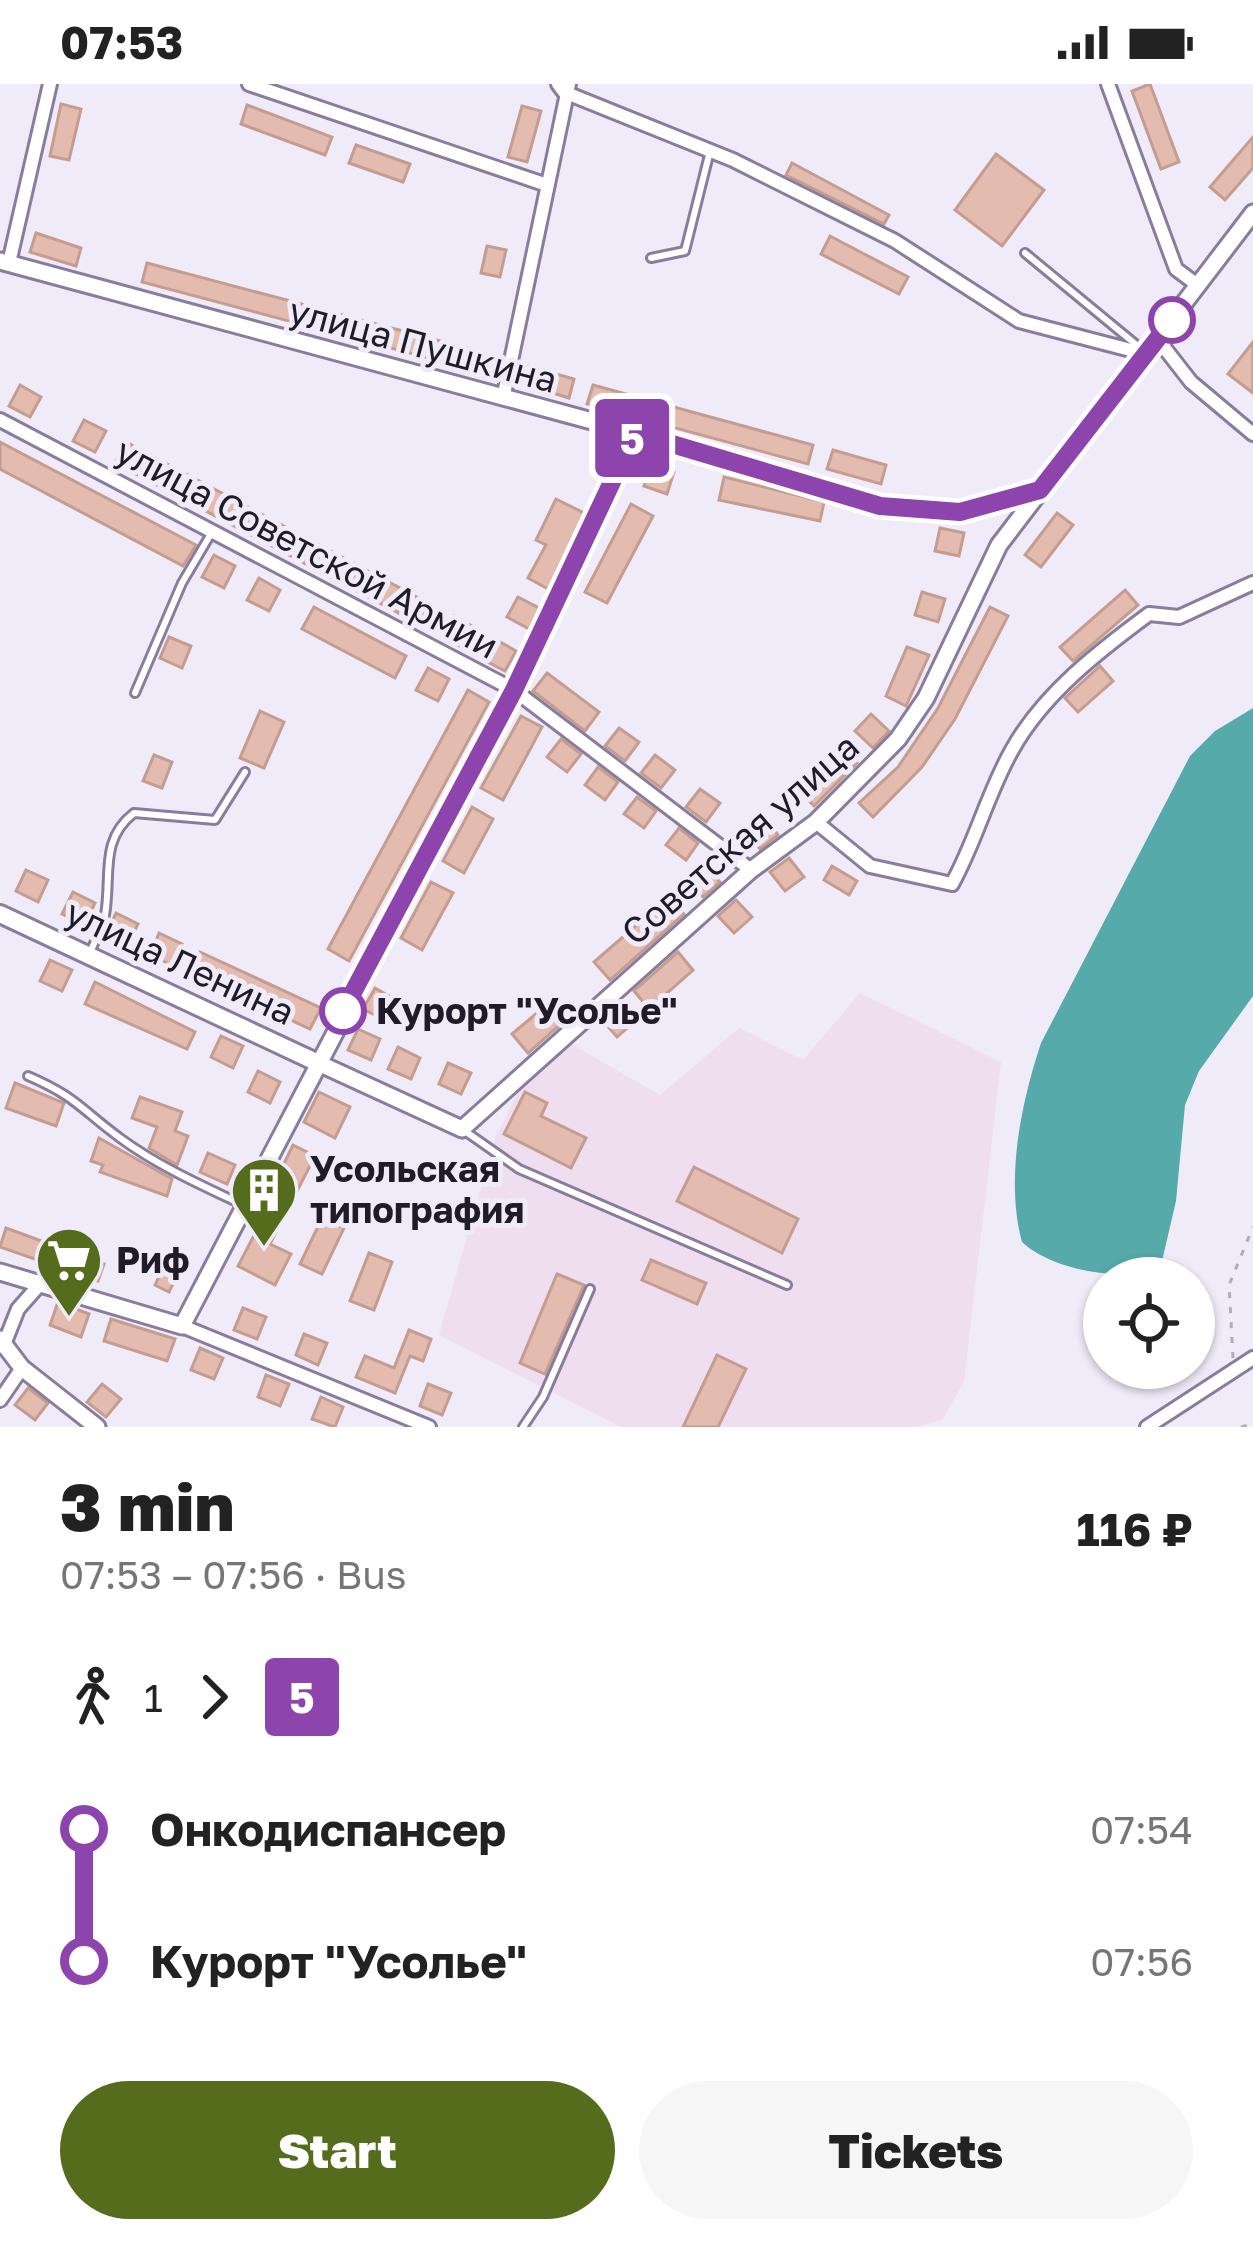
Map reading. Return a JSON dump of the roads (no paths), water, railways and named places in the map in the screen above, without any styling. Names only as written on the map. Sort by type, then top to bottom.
[{"type":"main road","name":"улица Ленина","points":[[0,914],[316,1063]]},
{"type":"street","points":[[5,262],[50,84]]},
{"type":"street","points":[[249,84],[547,185]]},
{"type":"street","points":[[1108,84],[1176,269],[1196,284]]},
{"type":"street","points":[[504,394],[564,87],[895,241],[1019,321],[1152,348],[1253,434]]},
{"type":"street","name":"Советская улица","points":[[462,1129],[751,870],[816,822],[898,739],[999,545],[1253,213]]},
{"type":"street","name":"улица Пушкина","points":[[5,262],[504,394],[880,506],[968,510],[1040,490]]},
{"type":"street","name":"улица Советской Армии","points":[[0,420],[514,690],[751,870]]},
{"type":"street","points":[[182,1326],[514,690],[635,433]]},
{"type":"street","points":[[816,822],[870,866],[952,884],[979,837],[1010,754],[1036,711],[1149,614],[1179,617],[1253,583]]},
{"type":"street","name":"улица Ленина","points":[[316,1063],[462,1129]]},
{"type":"street","points":[[0,1272],[182,1326],[429,1427]]},
{"type":"street","points":[[41,1283],[17,1309],[2,1343],[22,1368],[98,1427]]},
{"type":"street","points":[[1147,1427],[1253,1358]]},
{"type":"street","points":[[0,1400],[22,1368]]},
{"type":"lane","points":[[651,258],[685,251],[710,151]]},
{"type":"lane","points":[[1025,253],[1152,348]]},
{"type":"lane","points":[[135,693],[182,583],[212,532]]},
{"type":"lane","points":[[88,956],[104,920],[108,849],[117,826],[134,813],[215,820],[245,772]]},
{"type":"lane","points":[[28,1076],[72,1095],[120,1138],[176,1174],[243,1205]]},
{"type":"lane","points":[[462,1129],[519,1169],[787,1285]]},
{"type":"lane","points":[[523,1427],[543,1397],[590,1288]]},
{"type":"place","name":"Курорт \"Усолье\"","points":[[343,1011]]},
{"type":"place","name":"Усольская типография","points":[[264,1249]]},
{"type":"place","name":"Риф","points":[[69,1319]]}]
